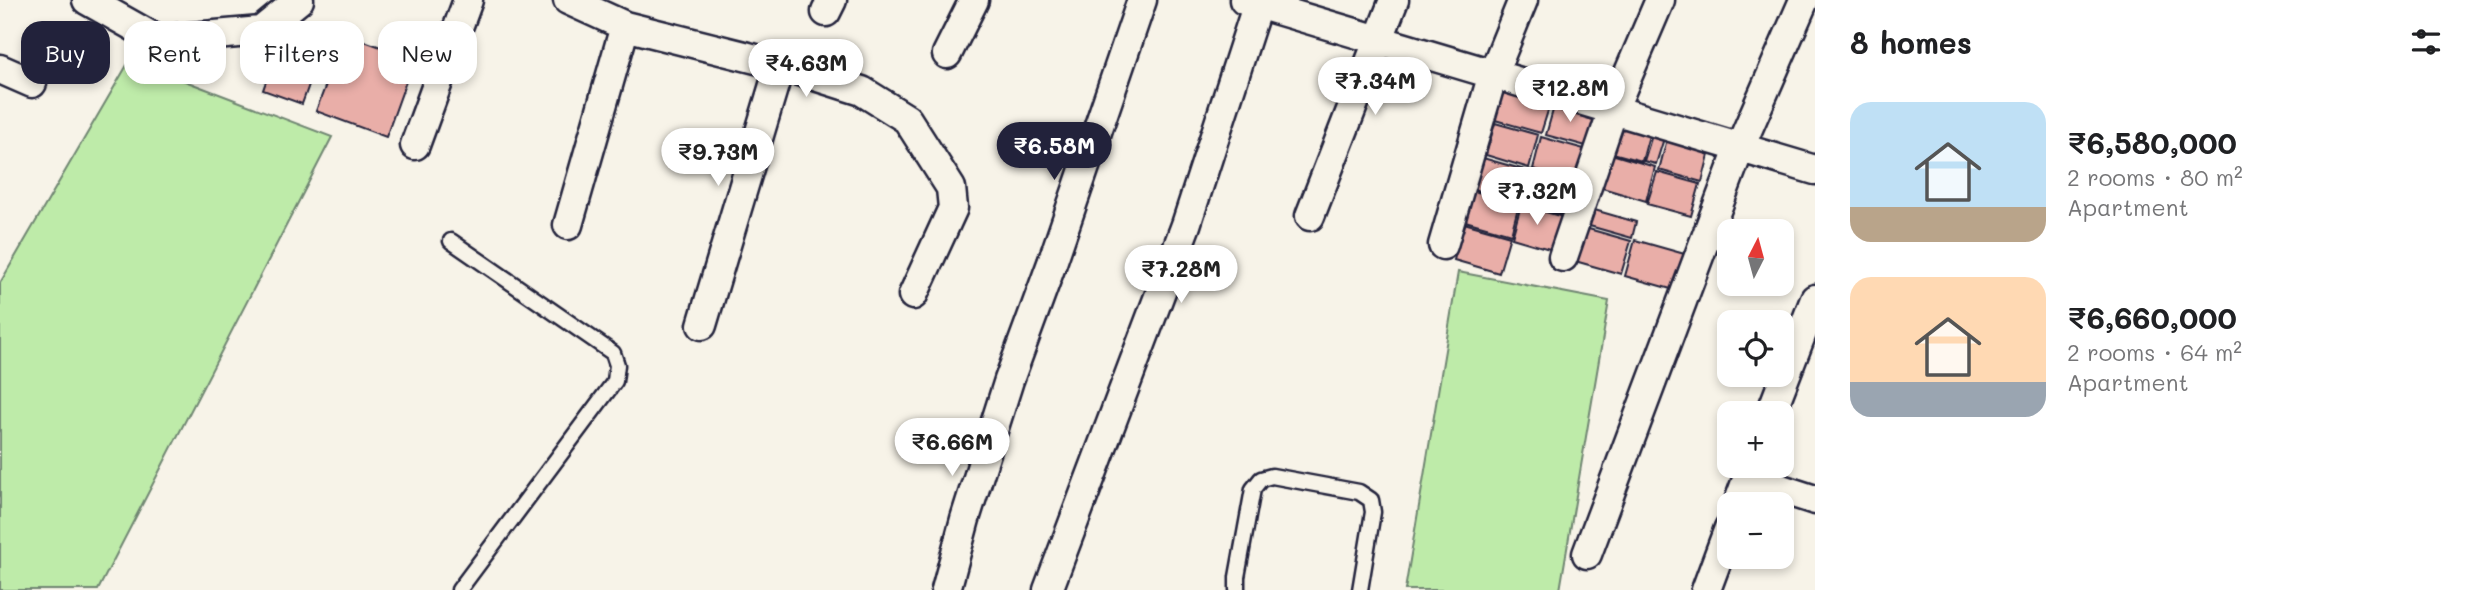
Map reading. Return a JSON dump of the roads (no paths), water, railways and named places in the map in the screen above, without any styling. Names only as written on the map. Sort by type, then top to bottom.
[{"type":"street","points":[[87,0],[158,40],[261,32],[299,0]]},
{"type":"street","points":[[415,145],[468,0]]},
{"type":"street","points":[[568,0],[625,26],[780,65],[862,91],[907,119],[951,188],[953,208],[913,295]]},
{"type":"street","points":[[947,54],[974,0]]},
{"type":"street","points":[[946,590],[965,519],[1009,380],[1142,0]]},
{"type":"street","points":[[1310,216],[1394,0]]},
{"type":"street","points":[[1443,245],[1493,74],[1523,0]]},
{"type":"street","points":[[1563,257],[1613,110],[1660,0]]},
{"type":"street","points":[[1587,554],[1740,147],[1804,0]]},
{"type":"street","points":[[1048,590],[1186,225],[1254,1],[1815,170]]},
{"type":"street","points":[[568,225],[625,26]]},
{"type":"street","points":[[702,326],[780,65]]},
{"type":"street","points":[[0,69],[21,78]]},
{"type":"street","points":[[1776,401],[1815,299]]},
{"type":"street","points":[[1746,482],[1815,500]]},
{"type":"street","points":[[1706,590],[1717,560]]},
{"type":"lane","points":[[451,241],[613,353],[617,365],[615,381],[458,590]]},
{"type":"lane","points":[[1237,590],[1253,489],[1261,479],[1272,476],[1359,492],[1371,500],[1373,512],[1360,590]]}]
